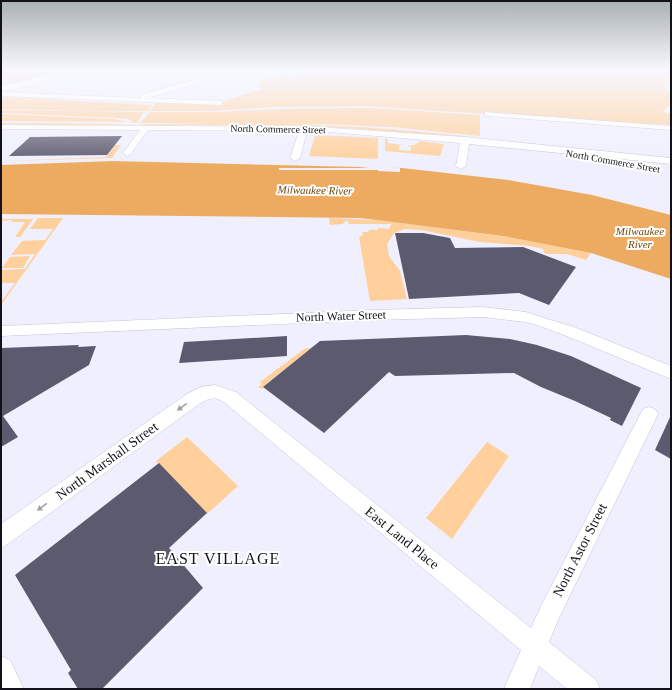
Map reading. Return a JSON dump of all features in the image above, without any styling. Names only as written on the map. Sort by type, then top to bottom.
[{"type":"street","points":[[170,101],[219,103]]},
{"type":"street","points":[[488,114],[671,128]]},
{"type":"street","name":"North Commerce Street","points":[[1,127],[304,129],[409,135],[671,161]]},
{"type":"street","points":[[127,153],[144,129]]},
{"type":"street","points":[[295,158],[304,129]]},
{"type":"street","points":[[461,166],[465,140]]},
{"type":"street","name":"North Commerce Street","points":[[555,150],[661,170]]},
{"type":"street","name":"North Water Street","points":[[1,331],[381,314],[483,312],[526,317],[542,322],[575,333],[671,373]]},
{"type":"street","name":"North Marshall Street","points":[[1,537],[193,399],[208,391],[216,391]]},
{"type":"street","name":"East Land Place","points":[[216,391],[230,397],[587,689]]},
{"type":"street","name":"North Astor Street","points":[[517,689],[558,594],[648,414]]},
{"type":"street","points":[[1,669],[11,689]]},
{"type":"shaded area","points":[[1,101],[80,101],[152,105],[148,110],[150,110],[155,103],[221,104],[223,101],[668,101],[671,104],[662,112],[671,114],[671,125],[646,123],[671,126],[485,112],[484,114],[366,106],[275,107],[211,111],[1,109]]},
{"type":"shaded area","points":[[372,108],[480,115],[480,136],[392,127],[320,124],[140,123],[150,112]]},
{"type":"shaded area","points":[[1,110],[143,112],[138,122],[134,123],[128,119],[1,113]]},
{"type":"shaded area","points":[[1,114],[114,119],[127,122],[1,121]]},
{"type":"shaded area","points":[[1,123],[138,124],[76,126]]},
{"type":"shaded area","points":[[140,125],[334,126],[484,138],[315,126]]},
{"type":"shaded area","points":[[315,135],[378,138],[378,159],[309,156]]},
{"type":"shaded area","points":[[385,139],[388,139],[388,143],[402,145],[399,146],[399,150],[411,151],[411,147],[407,146],[415,145],[419,141],[444,144],[440,156],[385,151]]},
{"type":"shaded area","points":[[115,145],[121,145],[112,158],[3,161],[106,157]]},
{"type":"shaded area","points":[[38,218],[63,218],[1,305],[1,302],[15,283],[1,283],[1,270],[25,269],[35,254],[11,255],[22,241],[45,240],[53,229],[30,229]]},
{"type":"shaded area","points":[[329,218],[377,220],[503,236],[591,253],[586,260],[567,254],[544,253],[543,249],[530,246],[479,242],[422,230],[405,229],[394,233],[387,244],[389,256],[400,271],[407,299],[370,301],[359,237],[362,236],[363,232],[378,230],[377,228],[389,229],[391,224],[349,224],[348,221],[344,222],[343,224],[330,225]]},
{"type":"shaded area","points":[[1,219],[33,219],[20,237],[15,237],[25,222],[12,222],[12,220],[1,221]]},
{"type":"shaded area","points":[[30,256],[23,268],[2,268],[10,257]]},
{"type":"shaded area","points":[[314,347],[267,383],[262,389],[258,387],[262,384],[260,382],[304,349]]},
{"type":"shaded area","points":[[187,437],[238,486],[207,514],[156,461]]},
{"type":"shaded area","points":[[487,442],[509,456],[452,539],[426,518]]},
{"type":"water","name":"Milwaukee River","points":[[113,161],[402,168],[508,180],[592,195],[671,215],[671,279],[591,253],[503,236],[360,218],[1,214],[1,165]]},
{"type":"pier","points":[[379,166],[400,168],[400,172],[378,170],[279,170],[279,168],[360,168]]},
{"type":"building","points":[[122,136],[107,155],[9,156],[30,137]]},
{"type":"building","points":[[395,233],[423,233],[450,238],[455,248],[523,247],[576,267],[549,305],[519,293],[409,299]]},
{"type":"building","points":[[466,335],[510,339],[537,345],[571,356],[641,388],[622,426],[610,420],[611,418],[541,387],[514,373],[395,376],[389,372],[324,433],[263,387],[320,341]]},
{"type":"building","points":[[287,336],[287,356],[179,363],[184,342]]},
{"type":"building","points":[[79,345],[78,347],[96,346],[89,365],[3,416],[18,437],[1,447],[1,348]]},
{"type":"building","points":[[671,415],[671,459],[655,450]]},
{"type":"building","points":[[159,463],[207,513],[169,548],[203,588],[102,689],[78,689],[68,673],[71,670],[15,575]]},
{"type":"district","name":"EAST VILLAGE","points":[[218,558]]}]
